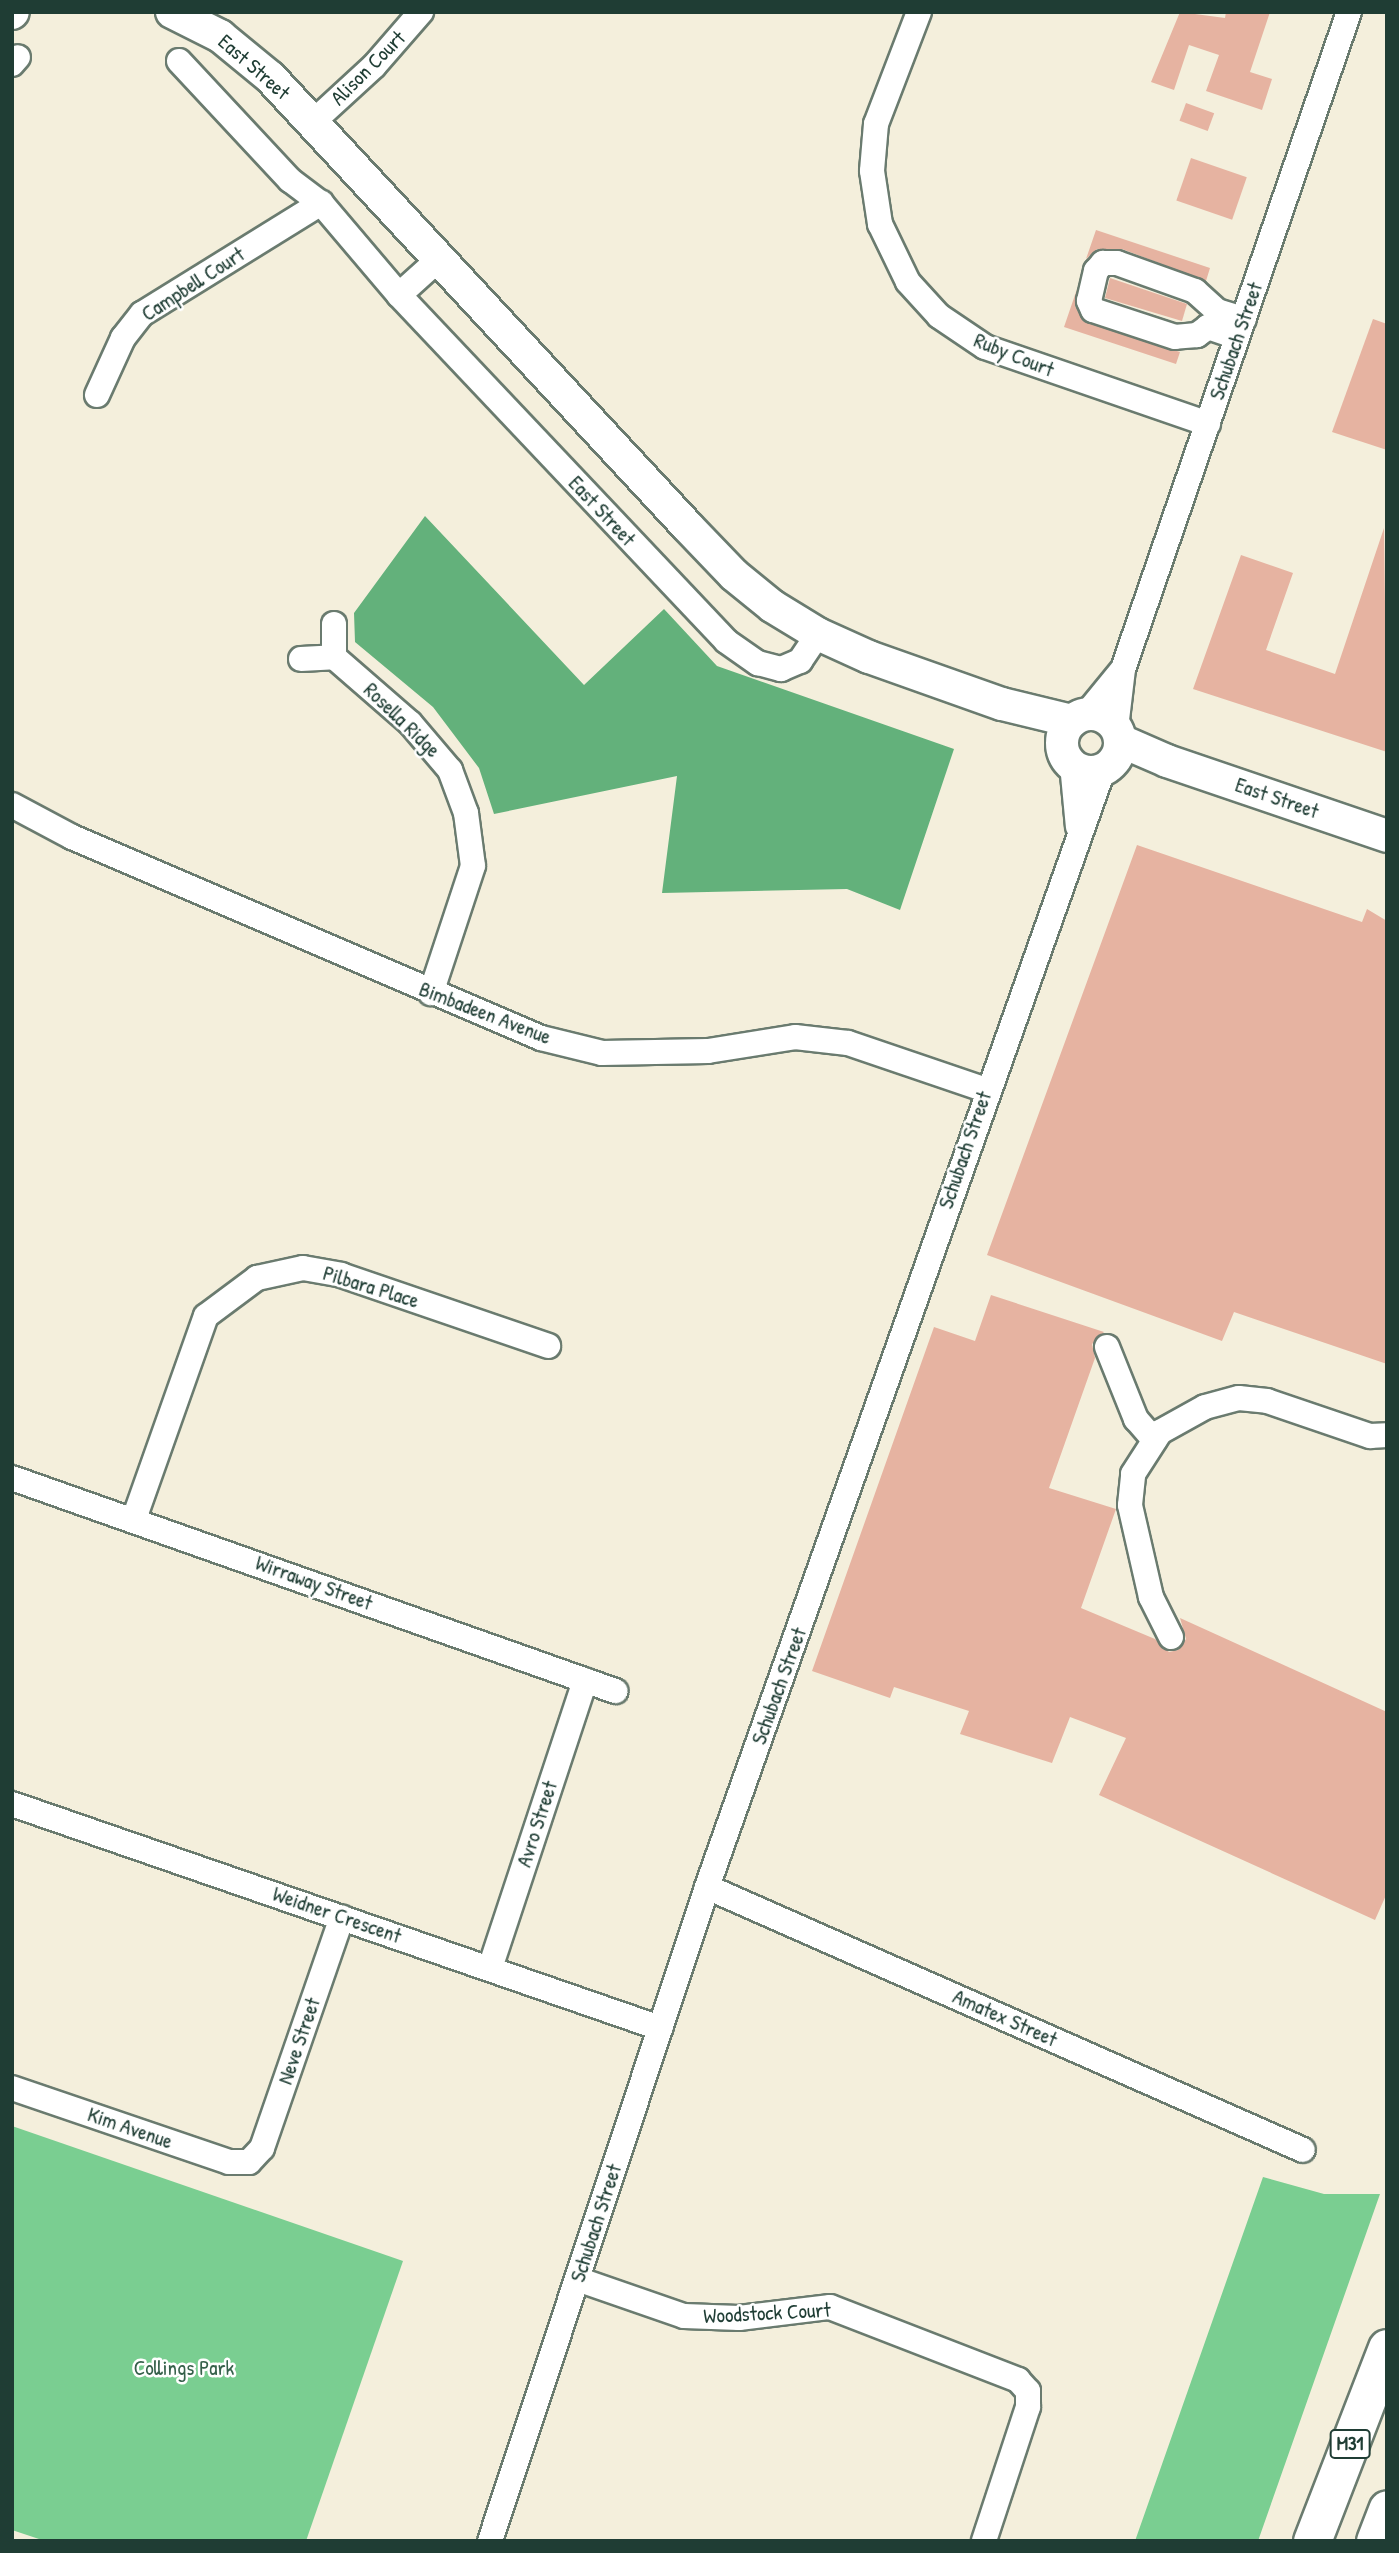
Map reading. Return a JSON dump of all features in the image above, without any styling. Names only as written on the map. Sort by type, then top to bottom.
[{"type":"highway","name":"M31","points":[[1312,2541],[1387,2348]]},
{"type":"highway","points":[[1376,2541],[1387,2509]]},
{"type":"highway","points":[[1376,2541],[1387,2515]]},
{"type":"main road","name":"East Street","points":[[172,12],[237,48],[313,122],[734,575],[818,634],[869,657],[1002,704],[1073,737]]},
{"type":"main road","points":[[1104,717],[1113,750],[1081,770],[1073,737],[1104,717]]},
{"type":"main road","name":"East Street","points":[[1113,750],[1167,761],[1387,836]]},
{"type":"street","name":"Alison Court","points":[[313,122],[374,66],[421,12]]},
{"type":"street","name":"Ruby Court","points":[[919,12],[876,124],[872,171],[880,224],[908,282],[939,316],[985,346],[1208,424]]},
{"type":"street","name":"Schubach Street","points":[[490,2541],[707,1887],[986,1090],[1079,835],[1113,750],[1123,669],[1349,12]]},
{"type":"street","name":"East Street","points":[[179,61],[289,180],[321,203],[399,295],[737,650],[771,668],[787,669],[800,661],[818,634]]},
{"type":"street","name":"Campbell Court","points":[[97,394],[123,338],[142,314],[321,203]]},
{"type":"street","points":[[399,295],[441,257]]},
{"type":"street","points":[[1103,263],[1117,263],[1195,291],[1241,328],[1208,327],[1197,335],[1175,337],[1093,310],[1089,300],[1096,271],[1103,263]]},
{"type":"street","points":[[301,659],[334,657],[334,624]]},
{"type":"street","name":"Rosella Ridge","points":[[334,657],[432,744],[450,770],[466,813],[473,866],[431,993]]},
{"type":"street","name":"Schubach Street","points":[[1079,835],[1073,737],[1123,669]]},
{"type":"street","name":"Bimbadeen Avenue","points":[[12,805],[72,837],[541,1038],[601,1053],[708,1051],[794,1037],[848,1043],[986,1090]]},
{"type":"street","name":"Pilbara Place","points":[[134,1518],[206,1316],[257,1278],[303,1268],[341,1275],[548,1346]]},
{"type":"street","points":[[1107,1347],[1136,1419],[1154,1440]]},
{"type":"street","points":[[1171,1637],[1151,1597],[1130,1505],[1133,1474],[1154,1440],[1183,1417],[1239,1398],[1267,1401],[1370,1436],[1387,1435]]},
{"type":"street","name":"Wirraway Street","points":[[12,1478],[134,1518],[615,1690]]},
{"type":"street","name":"Avro Street","points":[[490,1968],[585,1680]]},
{"type":"street","name":"Weidner Crescent","points":[[12,1804],[660,2028]]},
{"type":"street","name":"Amatex Street","points":[[707,1887],[1303,2150]]},
{"type":"street","name":"Neve Street","points":[[249,2162],[262,2148],[342,1917]]},
{"type":"street","name":"Kim Avenue","points":[[12,2088],[229,2162],[249,2162]]},
{"type":"street","name":"Woodstock Court","points":[[578,2279],[684,2316],[739,2318],[830,2307],[1009,2375],[1033,2388],[984,2541]]},
{"type":"green space","points":[[425,516],[584,685],[664,609],[717,666],[954,749],[900,910],[847,889],[662,893],[677,776],[494,814],[479,768],[433,707],[355,642],[354,613]]},
{"type":"green space","name":"Collings Park","points":[[12,2126],[403,2261],[306,2541],[45,2541],[12,2530]]},
{"type":"green space","points":[[1263,2177],[1324,2194],[1380,2194],[1258,2541],[1135,2541]]},
{"type":"building","points":[[1180,12],[1225,18],[1226,12],[1270,12],[1250,72],[1272,79],[1262,110],[1206,91],[1219,55],[1189,45],[1174,90],[1151,82]]},
{"type":"building","points":[[1186,103],[1214,113],[1208,131],[1180,121]]},
{"type":"building","points":[[1191,158],[1247,177],[1232,220],[1176,201]]},
{"type":"building","points":[[1096,230],[1210,268],[1206,281],[1122,249],[1097,249],[1086,259]]},
{"type":"building","points":[[1110,278],[1187,304],[1182,321],[1105,298]]},
{"type":"building","points":[[1077,289],[1075,306],[1083,321],[1180,352],[1176,364],[1064,327]]},
{"type":"building","points":[[1373,319],[1387,324],[1387,450],[1332,432]]},
{"type":"building","points":[[1384,528],[1387,752],[1193,689],[1241,555],[1293,573],[1266,650],[1335,674]]},
{"type":"building","points":[[1137,845],[1362,922],[1367,909],[1387,921],[1387,1364],[1234,1312],[1222,1341],[987,1255]]},
{"type":"building","points":[[991,1295],[1104,1332],[1092,1344],[1095,1358],[1049,1488],[1116,1509],[1081,1608],[1155,1639],[1169,1652],[1178,1650],[1186,1639],[1180,1618],[1387,1712],[1387,1893],[1375,1920],[1099,1795],[1126,1738],[1070,1717],[1052,1763],[960,1734],[969,1711],[894,1687],[890,1698],[812,1671],[934,1327],[975,1341]]}]
